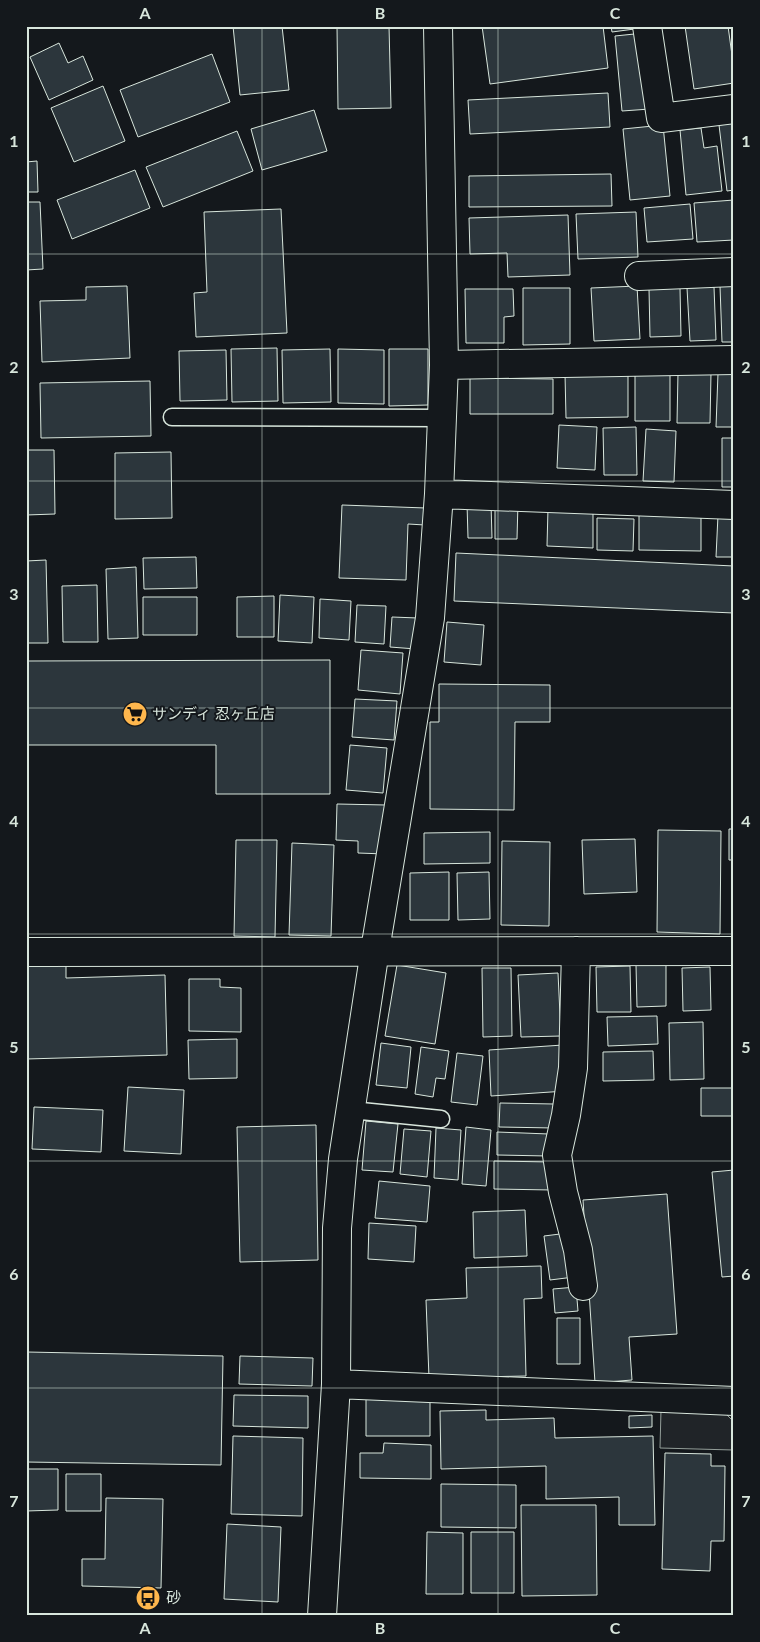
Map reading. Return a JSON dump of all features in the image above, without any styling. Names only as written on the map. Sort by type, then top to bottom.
[{"type":"street","points":[[322,1616],[336,1384],[337,1228],[343,1159],[375,950],[430,618],[439,494],[444,366],[438,26]]},
{"type":"street","points":[[647,26],[661,118],[734,109]]},
{"type":"street","points":[[639,276],[734,272]]},
{"type":"street","points":[[444,366],[734,360]]},
{"type":"street","points":[[439,494],[734,505]]},
{"type":"street","points":[[26,952],[375,950],[734,951]]},
{"type":"street","points":[[576,950],[572,1068],[566,1115],[557,1155],[563,1192],[578,1250],[583,1286]]},
{"type":"street","points":[[336,1384],[734,1401]]},
{"type":"lane","points":[[172,416],[442,418]]},
{"type":"lane","points":[[351,1110],[441,1119]]},
{"type":"shaded area","points":[[661,1410],[724,1412],[733,1421],[733,1450],[660,1448]]},
{"type":"building","points":[[233,26],[282,26],[289,90],[240,95]]},
{"type":"building","points":[[337,26],[389,26],[391,108],[338,109]]},
{"type":"building","points":[[482,26],[603,26],[608,68],[490,84]]},
{"type":"building","points":[[611,26],[641,26],[642,28],[612,32]]},
{"type":"building","points":[[685,26],[728,26],[734,83],[694,89]]},
{"type":"building","points":[[644,33],[650,109],[622,111],[615,36]]},
{"type":"building","points":[[59,43],[68,63],[83,56],[93,80],[49,100],[30,57]]},
{"type":"building","points":[[212,54],[230,102],[138,137],[120,90]]},
{"type":"building","points":[[103,86],[125,141],[74,162],[51,108]]},
{"type":"building","points":[[608,93],[610,127],[470,134],[468,100]]},
{"type":"building","points":[[314,110],[327,151],[262,170],[251,129]]},
{"type":"building","points":[[734,123],[734,190],[727,191],[719,125]]},
{"type":"building","points":[[663,125],[670,196],[630,200],[623,129]]},
{"type":"building","points":[[701,128],[704,148],[717,146],[722,191],[686,195],[680,130]]},
{"type":"building","points":[[237,131],[253,171],[163,207],[146,167]]},
{"type":"building","points":[[37,161],[38,192],[26,192],[26,162]]},
{"type":"building","points":[[135,170],[150,208],[72,239],[57,200]]},
{"type":"building","points":[[611,174],[612,206],[469,207],[469,176]]},
{"type":"building","points":[[734,200],[734,240],[697,242],[694,203]]},
{"type":"building","points":[[26,202],[40,202],[43,269],[26,270]]},
{"type":"building","points":[[690,204],[693,239],[647,242],[644,208]]},
{"type":"building","points":[[281,209],[287,333],[196,337],[194,293],[207,292],[204,212]]},
{"type":"building","points":[[636,212],[638,257],[578,259],[576,214]]},
{"type":"building","points":[[568,215],[570,275],[508,277],[507,253],[470,254],[469,218]]},
{"type":"building","points":[[734,285],[734,342],[722,342],[720,286]]},
{"type":"building","points":[[127,286],[130,358],[42,362],[40,301],[86,300],[86,287]]},
{"type":"building","points":[[637,286],[640,339],[594,341],[591,288]]},
{"type":"building","points":[[714,287],[716,340],[690,341],[687,288]]},
{"type":"building","points":[[523,288],[570,288],[570,344],[523,345]]},
{"type":"building","points":[[680,288],[681,336],[650,337],[649,289]]},
{"type":"building","points":[[465,289],[513,289],[514,316],[504,317],[504,343],[466,343]]},
{"type":"building","points":[[277,348],[278,401],[232,402],[231,349]]},
{"type":"building","points":[[330,349],[331,402],[283,403],[282,350]]},
{"type":"building","points":[[338,349],[384,350],[384,404],[338,403]]},
{"type":"building","points":[[389,349],[428,349],[428,405],[389,406]]},
{"type":"building","points":[[226,350],[227,400],[180,401],[179,351]]},
{"type":"building","points":[[635,371],[670,371],[670,421],[635,421]]},
{"type":"building","points":[[678,372],[711,373],[710,423],[677,423]]},
{"type":"building","points":[[628,373],[628,417],[566,418],[565,374]]},
{"type":"building","points":[[718,373],[734,373],[734,427],[716,427]]},
{"type":"building","points":[[470,378],[553,379],[553,414],[470,414]]},
{"type":"building","points":[[150,381],[151,436],[41,438],[40,383]]},
{"type":"building","points":[[559,425],[597,427],[595,470],[557,468]]},
{"type":"building","points":[[636,427],[637,475],[604,475],[603,428]]},
{"type":"building","points":[[646,429],[676,431],[674,482],[643,481]]},
{"type":"building","points":[[722,438],[734,438],[734,487],[722,487]]},
{"type":"building","points":[[26,450],[54,450],[55,514],[26,515]]},
{"type":"building","points":[[171,452],[172,518],[115,519],[115,453]]},
{"type":"building","points":[[495,502],[518,503],[517,539],[495,539]]},
{"type":"building","points":[[467,503],[491,503],[492,538],[468,538]]},
{"type":"building","points":[[342,505],[426,508],[425,525],[408,524],[406,580],[339,578]]},
{"type":"building","points":[[548,508],[593,509],[593,548],[547,546]]},
{"type":"building","points":[[639,510],[701,511],[701,551],[639,550]]},
{"type":"building","points":[[718,515],[734,516],[734,557],[716,557]]},
{"type":"building","points":[[597,518],[634,519],[633,551],[597,550]]},
{"type":"building","points":[[456,553],[734,566],[734,613],[454,601]]},
{"type":"building","points":[[196,557],[197,588],[144,589],[143,558]]},
{"type":"building","points":[[46,560],[48,643],[26,643],[26,561]]},
{"type":"building","points":[[136,567],[138,638],[108,639],[106,569]]},
{"type":"building","points":[[97,585],[98,642],[63,642],[62,586]]},
{"type":"building","points":[[280,595],[314,597],[312,643],[278,641]]},
{"type":"building","points":[[274,596],[274,637],[237,637],[237,597]]},
{"type":"building","points":[[143,597],[197,597],[197,635],[143,635]]},
{"type":"building","points":[[320,599],[351,601],[349,640],[319,638]]},
{"type":"building","points":[[357,605],[386,606],[384,644],[355,642]]},
{"type":"building","points":[[392,617],[418,618],[416,649],[390,647]]},
{"type":"building","points":[[447,622],[484,625],[481,665],[444,662]]},
{"type":"building","points":[[361,650],[403,653],[400,694],[358,690]]},
{"type":"building","points":[[330,660],[330,794],[216,794],[216,745],[26,745],[26,661]]},
{"type":"building","points":[[439,684],[550,685],[550,722],[515,722],[514,810],[430,809],[430,722],[439,722]]},
{"type":"building","points":[[355,699],[397,701],[394,740],[352,737]]},
{"type":"building","points":[[350,745],[387,748],[383,793],[346,790]]},
{"type":"building","points":[[337,804],[386,805],[385,854],[358,853],[358,841],[336,840]]},
{"type":"building","points":[[729,829],[734,829],[734,860],[729,860]]},
{"type":"building","points":[[658,830],[721,831],[720,934],[657,932]]},
{"type":"building","points":[[490,832],[490,863],[424,864],[424,833]]},
{"type":"building","points":[[635,839],[637,892],[584,894],[582,840]]},
{"type":"building","points":[[236,840],[277,840],[275,937],[234,936]]},
{"type":"building","points":[[502,841],[550,842],[549,926],[501,925]]},
{"type":"building","points":[[292,843],[334,845],[331,936],[289,935]]},
{"type":"building","points":[[449,872],[449,920],[410,920],[410,873]]},
{"type":"building","points":[[489,872],[490,919],[458,920],[457,873]]},
{"type":"building","points":[[666,964],[666,1006],[637,1007],[636,965]]},
{"type":"building","points":[[66,965],[66,978],[165,975],[167,1055],[26,1059],[26,966]]},
{"type":"building","points":[[397,965],[446,973],[435,1044],[385,1036]]},
{"type":"building","points":[[630,966],[631,1012],[597,1012],[596,967]]},
{"type":"building","points":[[710,967],[711,1010],[683,1011],[682,968]]},
{"type":"building","points":[[482,968],[511,968],[512,1036],[483,1037]]},
{"type":"building","points":[[558,973],[561,1036],[521,1037],[518,975]]},
{"type":"building","points":[[189,979],[220,979],[220,987],[241,988],[241,1032],[189,1031]]},
{"type":"building","points":[[657,1016],[658,1044],[608,1046],[607,1017]]},
{"type":"building","points":[[703,1022],[704,1079],[670,1080],[669,1023]]},
{"type":"building","points":[[237,1039],[237,1078],[189,1079],[188,1040]]},
{"type":"building","points":[[381,1043],[411,1047],[407,1088],[376,1085]]},
{"type":"building","points":[[563,1045],[566,1091],[491,1096],[489,1050]]},
{"type":"building","points":[[421,1047],[449,1051],[445,1079],[436,1078],[433,1097],[415,1094]]},
{"type":"building","points":[[653,1051],[654,1080],[603,1081],[603,1052]]},
{"type":"building","points":[[457,1053],[483,1056],[477,1105],[451,1102]]},
{"type":"building","points":[[128,1087],[184,1090],[181,1154],[124,1151]]},
{"type":"building","points":[[701,1088],[733,1088],[732,1116],[701,1116]]},
{"type":"building","points":[[500,1103],[554,1104],[554,1128],[499,1127]]},
{"type":"building","points":[[34,1107],[103,1110],[101,1152],[32,1149]]},
{"type":"building","points":[[366,1121],[398,1124],[393,1172],[362,1170]]},
{"type":"building","points":[[316,1125],[318,1260],[240,1262],[237,1127]]},
{"type":"building","points":[[466,1127],[491,1130],[486,1186],[462,1184]]},
{"type":"building","points":[[436,1128],[461,1130],[458,1180],[434,1178]]},
{"type":"building","points":[[404,1129],[431,1131],[427,1177],[400,1174]]},
{"type":"building","points":[[497,1132],[549,1134],[548,1156],[497,1155]]},
{"type":"building","points":[[494,1161],[552,1162],[552,1190],[494,1189]]},
{"type":"building","points":[[734,1170],[734,1276],[722,1277],[712,1172]]},
{"type":"building","points":[[379,1181],[430,1186],[427,1222],[375,1218]]},
{"type":"building","points":[[667,1194],[677,1334],[629,1337],[632,1380],[595,1383],[583,1200]]},
{"type":"building","points":[[525,1210],[527,1256],[474,1258],[473,1212]]},
{"type":"building","points":[[369,1223],[416,1226],[414,1262],[368,1259]]},
{"type":"building","points":[[568,1233],[574,1277],[550,1280],[544,1236]]},
{"type":"building","points":[[541,1266],[542,1298],[524,1299],[526,1376],[429,1378],[426,1300],[467,1298],[466,1268]]},
{"type":"building","points":[[576,1287],[578,1311],[555,1313],[553,1289]]},
{"type":"building","points":[[557,1318],[580,1318],[580,1364],[557,1364]]},
{"type":"building","points":[[27,1352],[223,1356],[221,1465],[26,1462]]},
{"type":"building","points":[[240,1356],[313,1358],[312,1386],[239,1384]]},
{"type":"building","points":[[234,1395],[308,1396],[308,1428],[233,1426]]},
{"type":"building","points":[[366,1396],[430,1397],[430,1436],[366,1436]]},
{"type":"building","points":[[486,1410],[486,1420],[554,1418],[555,1438],[653,1436],[655,1525],[619,1525],[619,1497],[546,1499],[546,1466],[441,1469],[440,1411]]},
{"type":"building","points":[[652,1415],[652,1427],[629,1428],[629,1416]]},
{"type":"building","points":[[233,1436],[303,1438],[302,1516],[231,1514]]},
{"type":"building","points":[[384,1443],[431,1445],[431,1479],[360,1478],[360,1453],[383,1453]]},
{"type":"building","points":[[665,1453],[711,1454],[711,1466],[725,1466],[724,1541],[711,1541],[710,1571],[662,1569]]},
{"type":"building","points":[[26,1469],[58,1469],[58,1510],[26,1511]]},
{"type":"building","points":[[66,1474],[101,1474],[101,1511],[66,1511]]},
{"type":"building","points":[[441,1484],[516,1485],[516,1528],[441,1527]]},
{"type":"building","points":[[106,1498],[163,1499],[161,1588],[82,1586],[82,1559],[105,1559]]},
{"type":"building","points":[[521,1505],[596,1505],[597,1595],[522,1596]]},
{"type":"building","points":[[227,1524],[281,1527],[278,1602],[224,1599]]},
{"type":"building","points":[[427,1532],[463,1533],[463,1594],[426,1594]]},
{"type":"building","points":[[471,1532],[514,1532],[514,1593],[471,1593]]},
{"type":"place","name":"サンディ 忍ヶ丘店","points":[[135,714]]},
{"type":"place","name":"砂","points":[[148,1598]]}]
